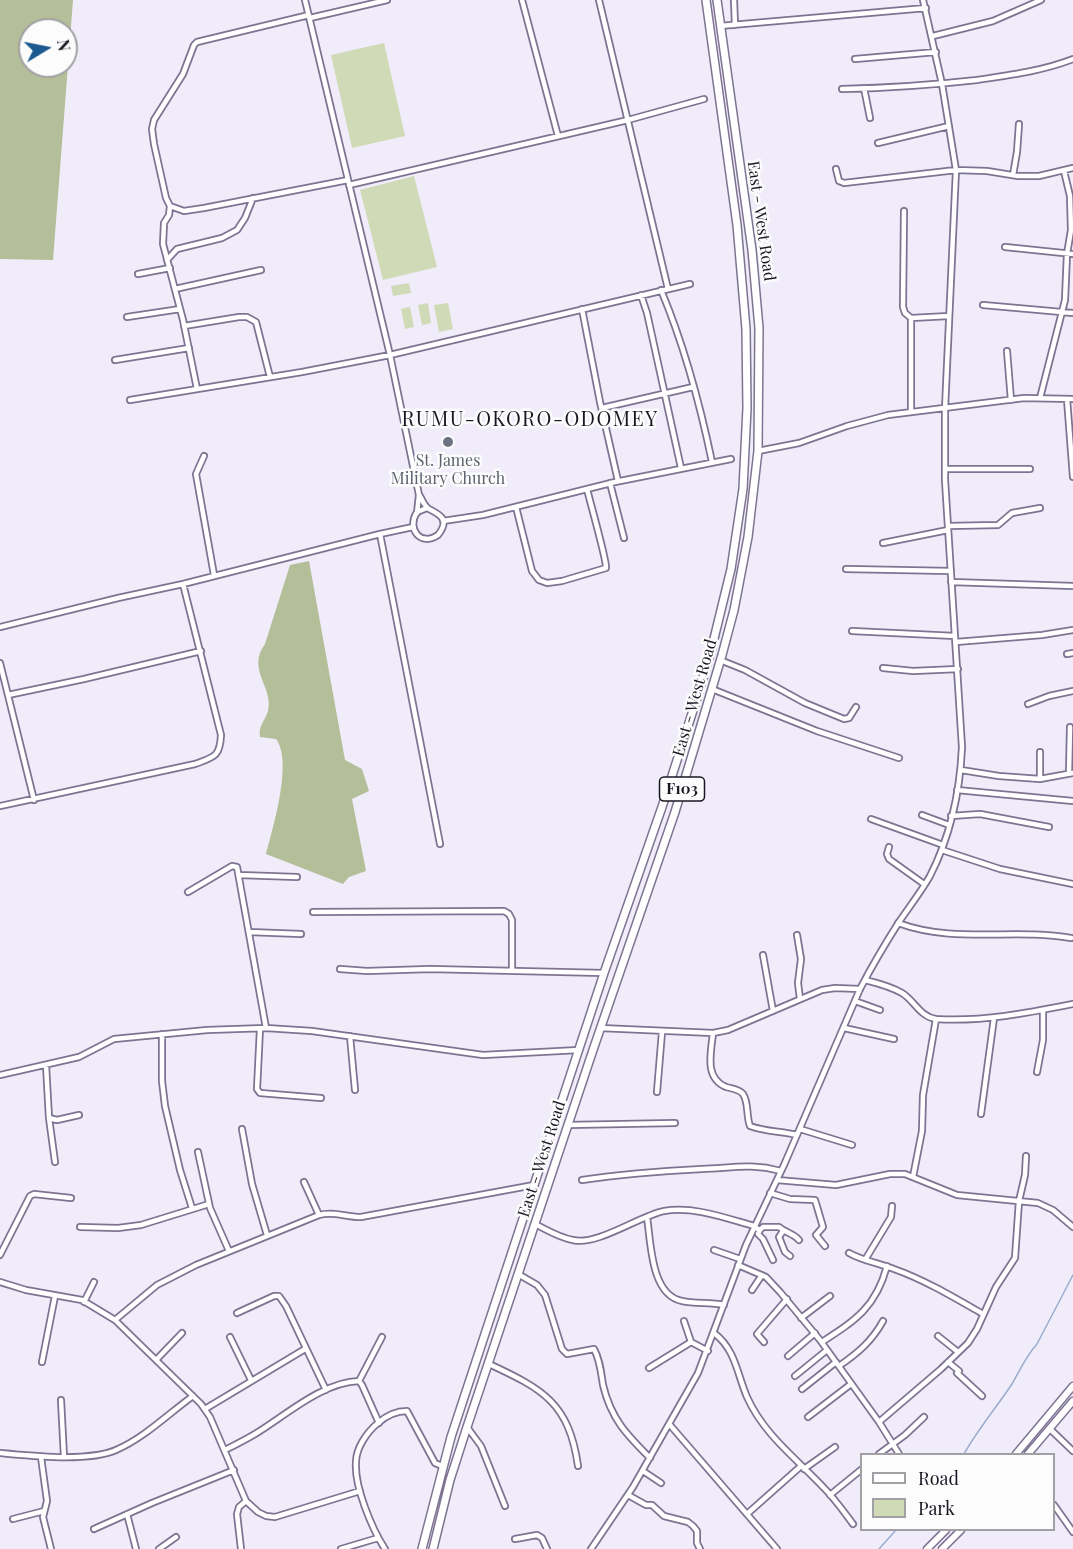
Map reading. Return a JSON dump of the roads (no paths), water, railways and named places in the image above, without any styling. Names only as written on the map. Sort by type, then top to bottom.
[{"type":"main road","name":"East - West Road","points":[[422,1549],[442,1466],[697,698],[723,606],[737,534],[743,489],[747,366],[744,301],[706,0]]},
{"type":"main road","name":"East - West Road","points":[[433,1549],[450,1480],[467,1427],[600,1028],[675,812],[720,660],[746,549],[758,451],[759,328],[748,224],[717,0]]},
{"type":"main road","points":[[736,225],[748,224]]},
{"type":"main road","points":[[1018,1453],[1073,1386]]},
{"type":"main road","points":[[1030,1453],[1073,1401]]},
{"type":"main road","points":[[927,1549],[945,1531]]},
{"type":"main road","points":[[942,1549],[960,1531]]},
{"type":"street","points":[[305,0],[390,355],[419,495],[417,513],[412,522],[413,527],[418,536],[429,540],[442,531],[443,520],[437,512],[427,508],[419,495]]},
{"type":"street","points":[[197,389],[163,244],[164,223],[169,215],[170,206],[166,198],[152,129],[158,112],[183,74],[197,42],[387,0]]},
{"type":"street","points":[[522,0],[558,136]]},
{"type":"street","points":[[600,0],[668,289]]},
{"type":"street","points":[[734,0],[735,25]]},
{"type":"street","points":[[591,1549],[643,1471],[698,1373],[754,1226],[800,1129],[860,989],[873,962],[924,884],[943,848],[957,790],[962,747],[945,469],[945,409],[956,170],[933,36],[923,0]]},
{"type":"street","points":[[1023,0],[1026,8]]},
{"type":"street","points":[[933,36],[993,21],[1041,0]]},
{"type":"street","points":[[720,26],[926,8]]},
{"type":"street","points":[[855,59],[936,52]]},
{"type":"street","points":[[842,89],[942,84],[1018,75],[1052,67],[1073,59]]},
{"type":"street","points":[[864,88],[870,118]]},
{"type":"street","points":[[170,206],[184,211],[348,183],[628,120],[704,99]]},
{"type":"street","points":[[1012,176],[1017,153],[1019,124]]},
{"type":"street","points":[[878,143],[949,126]]},
{"type":"street","points":[[836,169],[839,181],[844,183],[956,170],[987,171],[1012,176],[1039,176],[1073,168]]},
{"type":"street","points":[[1040,398],[1063,313],[1070,254],[1072,214],[1064,171]]},
{"type":"street","points":[[167,260],[177,249],[222,238],[237,230],[246,218],[253,198]]},
{"type":"street","points":[[904,211],[903,307],[905,313],[911,318],[949,316]]},
{"type":"street","points":[[1005,247],[1070,254]]},
{"type":"street","points":[[138,274],[170,268]]},
{"type":"street","points":[[175,289],[261,270]]},
{"type":"street","points":[[130,400],[390,355],[690,284]]},
{"type":"street","points":[[661,291],[674,323],[712,462]]},
{"type":"street","points":[[641,295],[681,468]]},
{"type":"street","points":[[983,305],[1073,313]]},
{"type":"street","points":[[127,317],[180,309]]},
{"type":"street","points":[[582,309],[618,481]]},
{"type":"street","points":[[184,326],[239,317],[256,322],[270,377]]},
{"type":"street","points":[[911,318],[911,412]]},
{"type":"street","points":[[115,360],[189,348]]},
{"type":"street","points":[[1007,351],[1011,400]]},
{"type":"street","points":[[602,408],[693,387]]},
{"type":"street","points":[[1067,399],[1073,477]]},
{"type":"street","points":[[758,451],[799,442],[872,418],[1011,400],[1073,399]]},
{"type":"street","points":[[204,456],[196,474],[214,575]]},
{"type":"street","points":[[443,520],[483,515],[618,481],[731,459]]},
{"type":"street","points":[[945,469],[1030,469]]},
{"type":"street","points":[[610,483],[624,538]]},
{"type":"street","points":[[516,507],[532,571],[539,580],[547,583],[562,581],[606,568],[607,562],[587,489]]},
{"type":"street","points":[[417,513],[427,508]]},
{"type":"street","points":[[883,543],[948,528],[998,525],[1012,513],[1040,508]]},
{"type":"street","points":[[0,627],[413,527]]},
{"type":"street","points":[[380,534],[440,844]]},
{"type":"street","points":[[846,569],[951,571]]},
{"type":"street","points":[[951,582],[1073,586]]},
{"type":"street","points":[[0,806],[185,767],[214,757],[220,750],[221,735],[183,584]]},
{"type":"street","points":[[852,631],[955,639],[1042,635],[1073,630]]},
{"type":"street","points":[[8,695],[201,651]]},
{"type":"street","points":[[720,660],[745,670],[805,703],[844,719],[849,718],[856,707]]},
{"type":"street","points":[[0,663],[34,800]]},
{"type":"street","points":[[883,668],[906,671],[958,669]]},
{"type":"street","points":[[712,689],[817,731],[899,758]]},
{"type":"street","points":[[1028,704],[1049,696],[1073,691]]},
{"type":"street","points":[[961,770],[1040,779],[1071,773],[1070,727]]},
{"type":"street","points":[[1040,752],[1040,779]]},
{"type":"street","points":[[957,790],[1073,801]]},
{"type":"street","points":[[951,816],[980,814],[1050,827]]},
{"type":"street","points":[[922,815],[949,825]]},
{"type":"street","points":[[871,819],[1000,869],[1073,884]]},
{"type":"street","points":[[890,847],[887,854],[889,859],[924,884]]},
{"type":"street","points":[[188,892],[233,865],[237,867],[266,1029]]},
{"type":"street","points":[[239,875],[297,877]]},
{"type":"street","points":[[313,912],[504,911],[512,920],[512,971]]},
{"type":"street","points":[[898,923],[932,933],[964,935],[1032,933],[1071,938]]},
{"type":"street","points":[[249,932],[301,934]]},
{"type":"street","points":[[797,935],[801,959],[798,983],[800,999]]},
{"type":"street","points":[[764,955],[773,1011]]},
{"type":"street","points":[[340,969],[604,973]]},
{"type":"street","points":[[865,980],[904,993],[930,1019],[983,1019],[1043,1011],[1073,1004]]},
{"type":"street","points":[[600,1028],[713,1033],[728,1030],[829,988],[860,989]]},
{"type":"street","points":[[855,1001],[880,1010]]},
{"type":"street","points":[[1037,1072],[1043,1040],[1043,1011]]},
{"type":"street","points":[[981,1114],[994,1017]]},
{"type":"street","points":[[913,1177],[921,1142],[923,1095],[936,1019]]},
{"type":"street","points":[[844,1028],[894,1039]]},
{"type":"street","points":[[260,1029],[256,1089],[260,1093],[321,1098]]},
{"type":"street","points":[[0,1075],[80,1057],[114,1039],[207,1030],[266,1029],[350,1036],[483,1055],[579,1050]]},
{"type":"street","points":[[657,1092],[662,1032]]},
{"type":"street","points":[[713,1033],[712,1076],[718,1083],[740,1090],[745,1097],[750,1126],[766,1131],[782,1131],[797,1135]]},
{"type":"street","points":[[162,1034],[162,1081],[165,1106],[180,1170],[192,1208]]},
{"type":"street","points":[[350,1036],[355,1090]]},
{"type":"street","points":[[46,1065],[49,1119],[55,1162]]},
{"type":"street","points":[[49,1119],[57,1120],[79,1115]]},
{"type":"street","points":[[568,1125],[675,1123]]},
{"type":"street","points":[[242,1129],[252,1184],[267,1235]]},
{"type":"street","points":[[800,1129],[852,1144]]},
{"type":"street","points":[[198,1152],[209,1204],[229,1251]]},
{"type":"street","points":[[879,1422],[948,1362],[978,1329],[996,1287],[1015,1258],[1019,1201],[1025,1175],[1026,1156]]},
{"type":"street","points":[[582,1180],[625,1174],[735,1166],[766,1167],[781,1171]]},
{"type":"street","points":[[777,1180],[836,1185],[890,1174],[905,1174],[957,1195],[1038,1203],[1053,1210],[1073,1227]]},
{"type":"street","points":[[304,1182],[319,1215]]},
{"type":"street","points":[[115,1320],[157,1285],[229,1251],[319,1215],[329,1212],[348,1217],[361,1217],[535,1185]]},
{"type":"street","points":[[770,1193],[790,1199],[815,1200],[823,1227],[816,1235],[825,1246]]},
{"type":"street","points":[[0,1255],[30,1196],[34,1194],[71,1198]]},
{"type":"street","points":[[80,1227],[118,1228],[141,1225],[209,1204]]},
{"type":"street","points":[[865,1260],[891,1217],[892,1206]]},
{"type":"street","points":[[535,1224],[575,1241],[588,1240],[666,1211],[684,1210],[754,1226],[760,1230]]},
{"type":"street","points":[[647,1217],[658,1280],[668,1296],[681,1301],[724,1305]]},
{"type":"street","points":[[772,1260],[763,1239],[758,1234],[763,1227],[779,1227],[783,1231],[794,1234],[799,1240]]},
{"type":"street","points":[[783,1231],[779,1237],[785,1252],[790,1256]]},
{"type":"street","points":[[714,1250],[762,1275],[787,1299],[822,1342],[879,1422],[898,1453]]},
{"type":"street","points":[[849,1253],[887,1266],[934,1287],[983,1314]]},
{"type":"street","points":[[822,1342],[866,1310],[882,1285],[887,1266]]},
{"type":"street","points":[[518,1274],[537,1285],[545,1295],[562,1349],[567,1354],[594,1348],[598,1356],[611,1412],[624,1432],[650,1458]]},
{"type":"street","points":[[752,1290],[762,1275]]},
{"type":"street","points":[[84,1302],[94,1282]]},
{"type":"street","points":[[0,1283],[84,1302],[115,1320],[205,1409],[246,1501],[258,1512],[275,1517],[360,1491]]},
{"type":"street","points":[[42,1362],[55,1296]]},
{"type":"street","points":[[237,1313],[274,1296],[279,1296],[326,1390]]},
{"type":"street","points":[[801,1318],[830,1296]]},
{"type":"street","points":[[757,1334],[787,1299]]},
{"type":"street","points":[[684,1321],[692,1342],[708,1351]]},
{"type":"street","points":[[802,1389],[865,1346],[874,1337],[883,1321]]},
{"type":"street","points":[[752,1329],[764,1342]]},
{"type":"street","points":[[156,1360],[182,1333]]},
{"type":"street","points":[[788,1356],[815,1333]]},
{"type":"street","points":[[714,1334],[724,1341],[733,1356],[747,1398],[758,1417],[773,1437],[830,1495],[854,1524]]},
{"type":"street","points":[[938,1336],[958,1352]]},
{"type":"street","points":[[230,1337],[251,1380]]},
{"type":"street","points":[[225,1450],[306,1400],[326,1390],[358,1381],[382,1337]]},
{"type":"street","points":[[649,1368],[692,1342]]},
{"type":"street","points":[[205,1409],[306,1349]]},
{"type":"street","points":[[795,1376],[827,1350]]},
{"type":"street","points":[[948,1362],[982,1396]]},
{"type":"street","points":[[489,1364],[525,1381],[555,1404],[574,1440],[578,1466]]},
{"type":"street","points":[[358,1381],[362,1385],[378,1423]]},
{"type":"street","points":[[808,1417],[851,1384]]},
{"type":"street","points":[[0,1453],[64,1457],[114,1452],[193,1396]]},
{"type":"street","points":[[61,1400],[64,1457]]},
{"type":"street","points":[[385,1549],[378,1538],[360,1491],[356,1460],[366,1436],[378,1423],[392,1414],[407,1411],[435,1463],[442,1466]]},
{"type":"street","points":[[881,1453],[924,1417]]},
{"type":"street","points":[[670,1425],[777,1549]]},
{"type":"street","points":[[467,1427],[481,1446],[505,1506]]},
{"type":"street","points":[[1050,1430],[1073,1451]]},
{"type":"street","points":[[747,1514],[803,1468],[835,1448]]},
{"type":"street","points":[[41,1457],[47,1501],[43,1517],[51,1549]]},
{"type":"street","points":[[94,1529],[234,1470]]},
{"type":"street","points":[[830,1495],[860,1470]]},
{"type":"street","points":[[643,1471],[661,1483]]},
{"type":"street","points":[[628,1495],[646,1505],[652,1505],[664,1516],[688,1522],[697,1531],[696,1538],[700,1549]]},
{"type":"street","points":[[241,1549],[237,1514],[239,1507],[246,1501]]},
{"type":"street","points":[[1055,1508],[1073,1532]]},
{"type":"street","points":[[13,1520],[44,1511]]},
{"type":"street","points":[[127,1514],[136,1549]]},
{"type":"street","points":[[515,1539],[537,1535],[542,1538],[547,1549]]},
{"type":"street","points":[[159,1549],[176,1537]]},
{"type":"street","points":[[341,1549],[378,1538]]},
{"type":"waterway","points":[[965,1453],[1037,1344],[1073,1275]]},
{"type":"waterway","points":[[879,1549],[895,1531]]},
{"type":"place","name":"St. James Military Church","points":[[448,442]]},
{"type":"district","name":"RUMU-OKORO-ODOMEY","points":[[530,420]]}]
